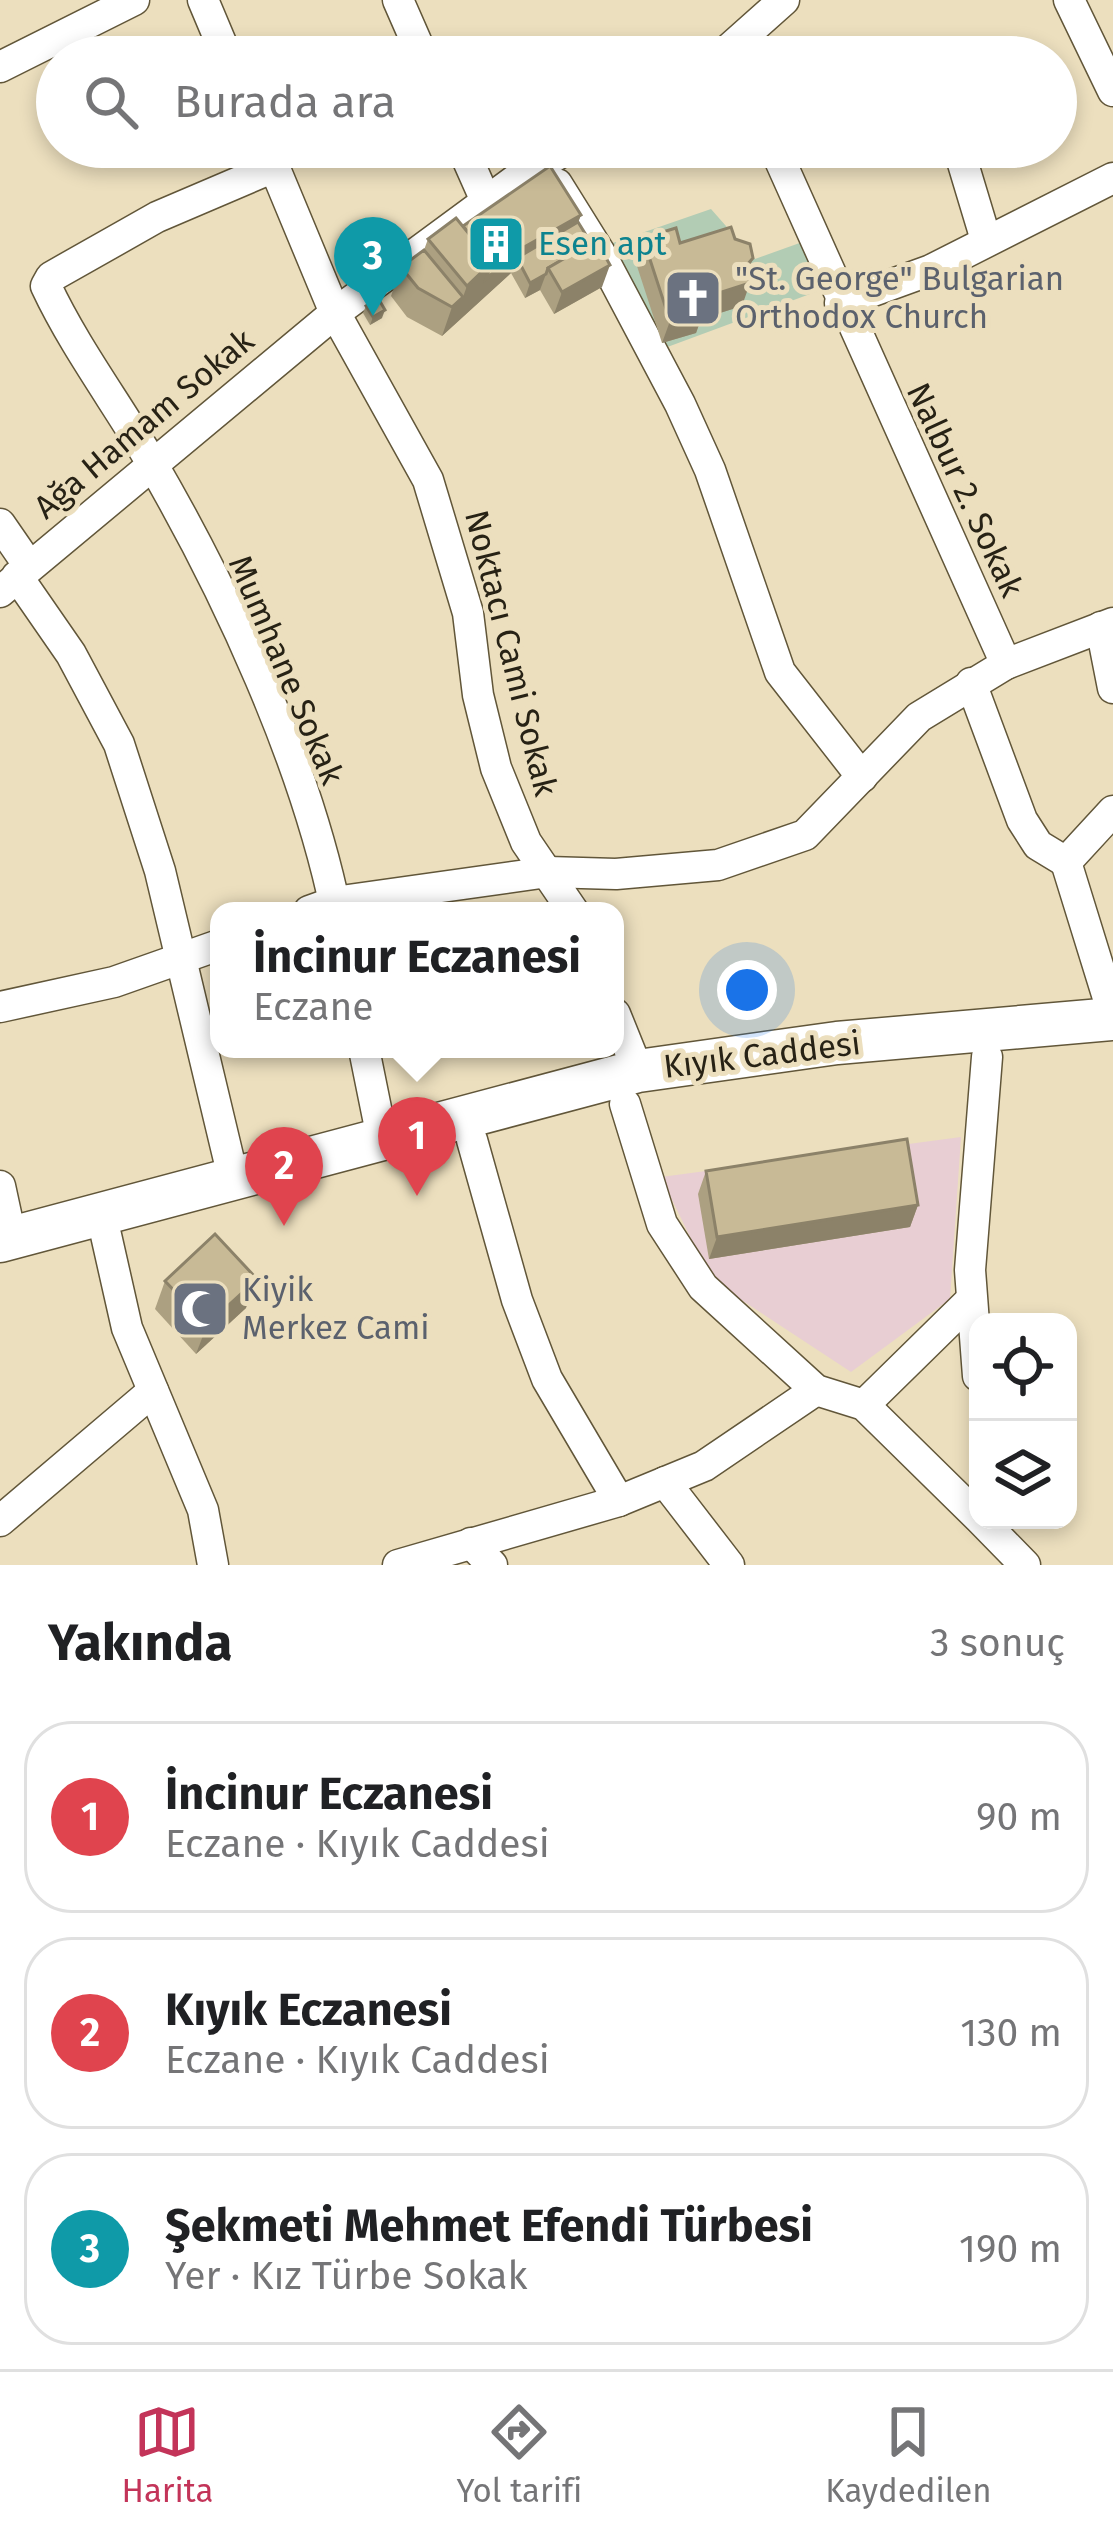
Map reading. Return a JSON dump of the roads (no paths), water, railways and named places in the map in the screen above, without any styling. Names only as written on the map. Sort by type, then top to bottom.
[{"type":"main road","name":"Kıyık Caddesi","points":[[4,1247],[232,1177],[626,1084],[837,1043],[1113,1016]]},
{"type":"main road","name":"Kıyık Caddesi","points":[[4,1247],[106,1235],[472,1140],[626,1084],[1113,1048]]},
{"type":"street","points":[[62,36],[134,0]]},
{"type":"street","points":[[202,0],[218,36]]},
{"type":"street","points":[[398,0],[414,36]]},
{"type":"street","points":[[748,36],[784,0]]},
{"type":"street","points":[[1069,0],[1113,91]]},
{"type":"street","points":[[0,67],[36,49]]},
{"type":"street","name":"Mumhane Sokak","points":[[249,168],[51,277],[46,286],[152,464],[225,608],[291,757],[325,902]]},
{"type":"street","name":"Noktacı Cami Sokak","points":[[275,168],[335,313],[428,480],[468,613],[478,695],[496,768],[526,842],[567,902]]},
{"type":"street","points":[[472,168],[486,201]]},
{"type":"street","name":"Ağa Hamam Sokak","points":[[15,578],[335,313],[538,168]]},
{"type":"street","points":[[562,168],[710,470],[780,672],[862,777]]},
{"type":"street","name":"Nalbur 2. Sokak","points":[[783,168],[839,303],[1006,664]]},
{"type":"street","points":[[964,168],[986,240]]},
{"type":"street","points":[[839,303],[931,270],[1113,178]]},
{"type":"street","points":[[0,524],[15,578],[71,654],[119,744],[160,871],[232,1177]]},
{"type":"street","points":[[363,902],[548,872],[616,874],[718,865],[805,835],[919,718],[1006,664],[1107,625],[1113,688]]},
{"type":"street","points":[[971,683],[1022,820],[1037,845],[1066,862],[1113,1016]]},
{"type":"street","points":[[1066,862],[1113,811]]},
{"type":"street","points":[[0,1007],[114,982],[210,948]]},
{"type":"street","points":[[971,1313],[987,1057]]},
{"type":"street","points":[[366,1058],[382,1138]]},
{"type":"street","points":[[622,1058],[662,1224],[703,1287],[816,1390],[865,1405],[969,1505]]},
{"type":"street","points":[[472,1140],[517,1300],[547,1379],[619,1502]]},
{"type":"street","points":[[0,1186],[4,1247]]},
{"type":"street","points":[[106,1235],[127,1328],[203,1510],[212,1565]]},
{"type":"street","points":[[865,1405],[970,1301]]},
{"type":"street","points":[[398,1565],[481,1554],[619,1502],[704,1466],[816,1390]]},
{"type":"street","points":[[0,1521],[153,1391]]},
{"type":"street","points":[[665,1482],[729,1565]]},
{"type":"street","points":[[993,1529],[1025,1565]]},
{"type":"place","name":"Esen apt","points":[[496,244]]},
{"type":"place","name":"\"St. George\" Bulgarian Orthodox Church","points":[[693,298]]},
{"type":"place","name":"Şekmeti Mehmet Efendi Türbesi","points":[[373,316]]},
{"type":"place","name":"İncinur Eczanesi","points":[[417,1196]]},
{"type":"place","name":"Kıyık Eczanesi","points":[[284,1226]]},
{"type":"place","name":"Kiyik Merkez Cami","points":[[200,1309]]}]
